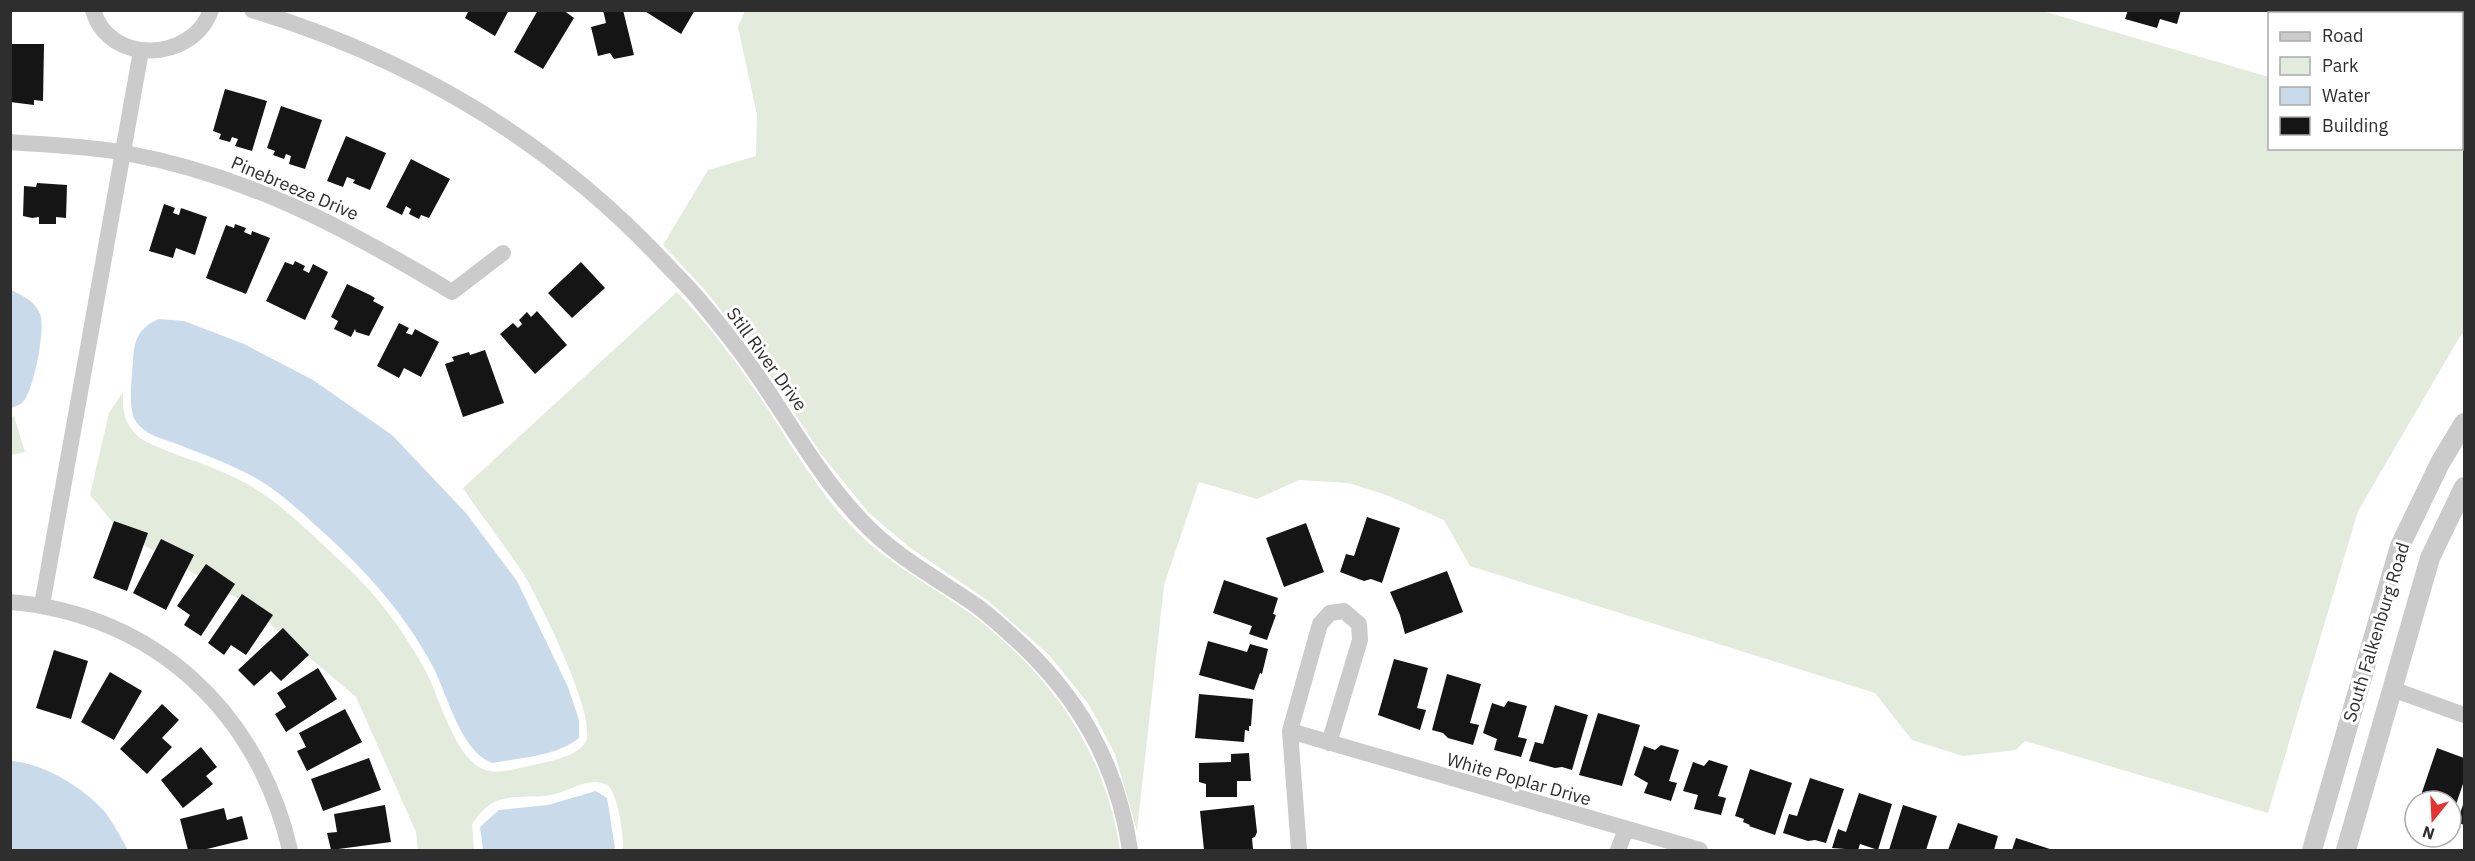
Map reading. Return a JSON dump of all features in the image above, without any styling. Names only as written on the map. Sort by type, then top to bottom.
[{"type":"street","points":[[93,10],[106,32],[122,44],[141,51],[161,51],[180,46],[196,34],[211,10]]},
{"type":"street","name":"Still River Drive","points":[[252,10],[352,46],[416,75],[482,112],[541,151],[626,222],[698,298],[753,369],[813,461],[861,521],[903,557],[981,608],[1042,663],[1080,711],[1106,760],[1127,827],[1130,850]]},
{"type":"street","points":[[42,605],[141,51]]},
{"type":"street","name":"Pinebreeze Drive","points":[[10,142],[124,153],[228,178],[323,218],[397,258],[452,292],[503,254]]},
{"type":"street","name":"South Falkenburg Road","points":[[2312,850],[2400,546],[2440,463],[2464,423]]},
{"type":"street","name":"South Falkenburg Road","points":[[2346,850],[2430,558],[2464,487]]},
{"type":"street","points":[[10,602],[42,605],[85,617],[152,647],[180,668],[213,698],[241,735],[267,779],[283,820],[290,850]]},
{"type":"street","points":[[1299,850],[1290,731],[1320,624],[1330,613],[1344,611],[1359,624],[1360,640],[1329,743]]},
{"type":"street","points":[[2361,680],[2464,715]]},
{"type":"street","name":"White Poplar Drive","points":[[1290,731],[1700,850]]},
{"type":"street","points":[[1618,850],[1626,830]]},
{"type":"green space","points":[[2039,10],[2268,77],[2268,150],[2463,150],[2464,143],[2464,332],[2358,511],[2268,813],[2025,741],[2016,750],[1963,756],[1912,740],[1875,693],[1470,566],[1444,520],[1389,496],[1349,483],[1299,480],[1257,499],[1199,482],[1164,585],[1137,831],[1115,754],[1088,703],[1049,655],[987,600],[909,547],[869,513],[821,454],[761,362],[706,291],[663,245],[708,170],[756,156],[757,115],[738,27],[745,11]]},
{"type":"green space","points":[[2464,11],[2463,120],[2463,12],[2418,12]]},
{"type":"green space","points":[[677,292],[730,355],[838,512],[882,554],[960,606],[1003,640],[1051,691],[1071,719],[1102,780],[1113,814],[1120,850],[623,850],[617,805],[611,789],[600,782],[593,782],[557,794],[505,798],[491,804],[472,824],[474,850],[418,850],[416,832],[356,697],[244,602],[121,532],[90,495],[109,413],[123,392],[126,418],[140,438],[231,476],[262,493],[300,523],[358,578],[389,614],[416,654],[430,680],[448,724],[464,752],[473,762],[488,771],[500,771],[560,759],[585,743],[587,730],[584,711],[576,686],[553,632],[523,573],[463,488]]},
{"type":"green space","points":[[14,416],[25,452],[11,455],[11,417]]},
{"type":"water","points":[[11,290],[28,299],[35,306],[40,314],[41,332],[31,385],[23,402],[11,408]]},
{"type":"water","points":[[159,319],[184,321],[244,344],[313,380],[392,435],[466,513],[517,581],[568,687],[579,720],[579,738],[549,753],[493,763],[482,757],[472,747],[456,721],[438,677],[410,628],[384,594],[339,547],[289,502],[262,482],[243,471],[143,429],[135,420],[131,400],[135,347],[142,330]]},
{"type":"water","points":[[10,761],[22,762],[48,771],[85,793],[104,811],[128,850],[11,850]]},
{"type":"water","points":[[596,791],[607,798],[615,848],[611,850],[483,850],[480,827],[499,810],[548,805]]},
{"type":"building","points":[[469,10],[509,10],[495,36],[465,18]]},
{"type":"building","points":[[538,10],[563,10],[574,18],[543,69],[514,52]]},
{"type":"building","points":[[603,10],[623,10],[634,55],[614,59],[610,53],[598,56],[591,27],[606,23]]},
{"type":"building","points":[[643,10],[695,10],[681,34]]},
{"type":"building","points":[[2128,10],[2181,10],[2177,24],[2160,19],[2157,28],[2125,19]]},
{"type":"building","points":[[10,44],[44,44],[43,101],[34,100],[34,105],[10,102]]},
{"type":"building","points":[[225,89],[267,101],[252,151],[235,146],[238,139],[232,137],[230,142],[219,139],[221,134],[213,131]]},
{"type":"building","points":[[281,106],[322,120],[305,169],[289,164],[291,156],[286,154],[284,159],[273,155],[275,151],[267,148]]},
{"type":"building","points":[[346,136],[386,153],[370,190],[353,183],[355,180],[347,177],[343,187],[327,181]]},
{"type":"building","points":[[411,159],[450,179],[429,218],[421,215],[419,219],[409,214],[411,209],[406,206],[402,215],[386,207]]},
{"type":"building","points":[[37,183],[67,185],[66,218],[56,217],[56,224],[39,224],[39,217],[23,216],[24,186],[36,187]]},
{"type":"building","points":[[164,204],[175,208],[173,213],[179,215],[181,208],[207,217],[195,255],[176,248],[173,258],[149,251]]},
{"type":"building","points":[[235,224],[246,228],[244,232],[251,235],[252,231],[270,238],[246,294],[206,278],[226,225],[234,228]]},
{"type":"building","points":[[295,261],[305,266],[303,270],[309,273],[313,264],[328,272],[305,320],[266,301],[285,262],[293,265]]},
{"type":"building","points":[[581,262],[605,288],[572,318],[548,293]]},
{"type":"building","points":[[347,284],[375,298],[373,301],[384,307],[369,336],[356,332],[355,329],[351,337],[334,329],[338,321],[331,317]]},
{"type":"building","points":[[537,311],[567,345],[535,374],[500,334],[513,323],[518,328],[522,324],[519,320],[527,312],[531,317]]},
{"type":"building","points":[[399,323],[409,328],[406,333],[412,335],[415,329],[439,342],[421,377],[404,368],[399,378],[377,366]]},
{"type":"building","points":[[485,350],[504,403],[463,417],[445,364],[454,361],[452,357]]},
{"type":"building","points":[[1367,517],[1400,528],[1382,583],[1371,579],[1364,581],[1340,572],[1346,554],[1354,556]]},
{"type":"building","points":[[114,521],[148,533],[127,591],[93,578]]},
{"type":"building","points":[[1306,523],[1324,572],[1284,587],[1266,538]]},
{"type":"building","points":[[161,539],[194,555],[166,610],[133,593]]},
{"type":"building","points":[[206,564],[235,584],[201,636],[184,625],[190,615],[177,606]]},
{"type":"building","points":[[1447,571],[1463,612],[1405,634],[1390,592]]},
{"type":"building","points":[[1224,580],[1278,598],[1273,614],[1276,615],[1267,640],[1249,634],[1252,626],[1213,613]]},
{"type":"building","points":[[242,594],[273,615],[246,655],[231,645],[224,655],[208,643]]},
{"type":"building","points":[[283,628],[309,655],[281,681],[271,671],[254,686],[238,670]]},
{"type":"building","points":[[1208,641],[1247,652],[1250,644],[1268,649],[1262,674],[1260,673],[1254,690],[1199,675]]},
{"type":"building","points":[[54,650],[88,661],[71,719],[36,708]]},
{"type":"building","points":[[1394,659],[1428,668],[1417,708],[1426,710],[1420,730],[1378,715]]},
{"type":"building","points":[[318,668],[337,699],[286,732],[275,714],[286,707],[277,693]]},
{"type":"building","points":[[110,672],[142,691],[114,740],[81,722]]},
{"type":"building","points":[[1447,674],[1481,684],[1470,723],[1479,725],[1473,745],[1448,738],[1443,733],[1432,730]]},
{"type":"building","points":[[1199,694],[1253,699],[1251,726],[1249,726],[1249,731],[1245,730],[1244,742],[1195,738]]},
{"type":"building","points":[[1508,701],[1527,706],[1518,737],[1527,739],[1521,757],[1494,750],[1497,739],[1483,733],[1492,703],[1504,707]]},
{"type":"building","points":[[162,704],[179,720],[162,738],[172,747],[147,774],[120,749]]},
{"type":"building","points":[[1555,705],[1588,715],[1572,770],[1529,761],[1535,742],[1543,744]]},
{"type":"building","points":[[345,709],[362,742],[307,771],[297,751],[306,747],[299,733]]},
{"type":"building","points":[[1598,713],[1640,725],[1622,786],[1579,775]]},
{"type":"building","points":[[1661,745],[1679,750],[1669,781],[1677,783],[1671,801],[1644,793],[1648,783],[1634,775],[1644,746],[1655,750]]},
{"type":"building","points":[[201,747],[217,767],[206,776],[213,784],[183,808],[161,780]]},
{"type":"building","points":[[2437,748],[2464,758],[2464,781],[2461,789],[2423,789]]},
{"type":"building","points":[[1249,753],[1251,781],[1237,781],[1237,797],[1206,797],[1206,784],[1199,782],[1199,763],[1231,762],[1231,754]]},
{"type":"building","points":[[369,758],[381,790],[323,811],[311,779]]},
{"type":"building","points":[[1709,760],[1728,766],[1718,796],[1726,798],[1721,815],[1694,809],[1698,795],[1683,791],[1693,762],[1704,766]]},
{"type":"building","points":[[1750,769],[1792,783],[1775,835],[1749,826],[1743,822],[1744,819],[1735,816]]},
{"type":"building","points":[[1810,778],[1844,789],[1826,843],[1808,841],[1783,833],[1789,814],[1797,816]]},
{"type":"building","points":[[1859,793],[1892,804],[1878,850],[1860,844],[1858,850],[1832,848],[1838,829],[1846,832]]},
{"type":"building","points":[[385,805],[391,842],[331,850],[327,833],[337,832],[334,814]]},
{"type":"building","points":[[1254,805],[1257,832],[1252,838],[1253,849],[1204,850],[1200,811]]},
{"type":"building","points":[[1903,805],[1937,816],[1926,850],[1889,850]]},
{"type":"building","points":[[224,808],[227,820],[242,816],[248,839],[203,850],[188,850],[180,819]]},
{"type":"building","points":[[1958,823],[1998,836],[1994,850],[1948,850]]},
{"type":"building","points":[[2016,838],[2050,849],[2050,850],[2012,850]]}]
